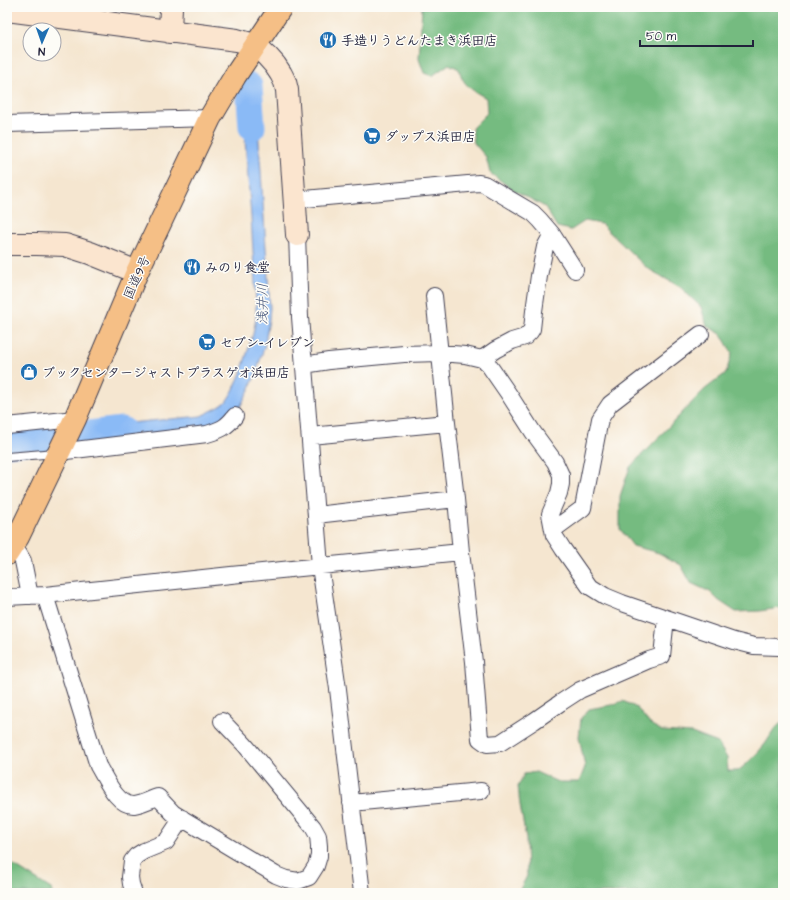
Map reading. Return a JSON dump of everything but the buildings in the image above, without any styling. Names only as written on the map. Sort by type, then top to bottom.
[{"type":"highway","name":"国道9号","points":[[10,550],[18,537],[73,423],[137,272],[210,118],[234,76],[281,7]]},
{"type":"street","points":[[170,32],[171,7]]},
{"type":"street","points":[[7,10],[238,40],[255,45],[275,65],[285,82],[288,98],[297,235],[300,317],[320,566],[338,689],[362,893]]},
{"type":"street","points":[[7,124],[210,118]]},
{"type":"street","points":[[294,200],[479,183],[488,186],[533,213],[552,234],[575,270]]},
{"type":"street","points":[[482,359],[512,340],[525,337],[532,330],[539,276],[545,247],[552,234]]},
{"type":"street","points":[[7,244],[65,245],[90,252],[137,272]]},
{"type":"street","points":[[434,296],[474,662],[480,739],[487,744],[500,743],[580,690],[649,660],[662,656],[666,618]]},
{"type":"street","points":[[553,530],[584,508],[600,419],[610,404],[701,334]]},
{"type":"street","points":[[304,365],[329,361],[440,352],[482,359],[488,364],[508,393],[533,432],[555,462],[561,474],[559,493],[550,514],[554,535],[589,586],[605,596],[622,603],[734,641],[754,646],[779,647],[783,645]]},
{"type":"street","points":[[60,450],[207,434],[228,425],[235,416]]},
{"type":"street","points":[[7,426],[73,423]]},
{"type":"street","points":[[310,436],[447,423]]},
{"type":"street","points":[[316,515],[456,499]]},
{"type":"street","points":[[10,550],[19,554],[23,561],[37,595],[98,766],[111,789],[122,802],[127,805],[136,805],[158,797],[173,813],[276,875],[286,879],[298,881],[309,877]]},
{"type":"street","points":[[7,597],[461,552]]},
{"type":"street","points":[[222,721],[245,745],[316,831],[319,846],[319,856],[316,866],[296,893]]},
{"type":"street","points":[[351,803],[481,791]]},
{"type":"street","points":[[134,893],[130,884],[132,861],[136,856],[144,851],[166,842],[182,818]]},
{"type":"lane","points":[[7,457],[60,450]]},
{"type":"green space","points":[[422,7],[783,7],[783,607],[760,611],[736,612],[718,600],[710,592],[691,583],[681,565],[659,553],[633,546],[620,529],[620,496],[630,467],[704,390],[726,373],[732,353],[721,334],[707,326],[701,307],[680,287],[647,268],[601,224],[585,221],[571,230],[557,227],[545,207],[512,189],[490,173],[486,157],[474,143],[472,128],[487,113],[486,98],[469,87],[463,80],[459,69],[449,64],[432,76],[424,73],[419,59]]},
{"type":"green space","points":[[623,701],[637,708],[650,724],[662,731],[692,733],[718,743],[727,758],[728,771],[738,771],[745,765],[762,748],[777,726],[783,722],[783,893],[520,893],[519,891],[527,876],[526,838],[518,786],[524,774],[536,772],[558,782],[579,782],[585,767],[579,737],[581,718],[589,709]]},
{"type":"green space","points":[[7,861],[51,889],[53,893],[7,893]]},
{"type":"water","points":[[255,81],[270,308],[264,348],[250,388],[240,407],[231,418],[219,426],[79,445],[89,427],[201,416],[226,402],[233,391],[241,373],[253,334],[256,318],[251,217],[242,103]]},
{"type":"water","points":[[50,429],[42,449],[7,452],[7,434]]},
{"type":"waterway","name":"浅井川","points":[[249,86],[252,127]]},
{"type":"waterway","name":"浅井川","points":[[7,444],[122,430]]},
{"type":"place","name":"手造りうどんたまき浜田店","points":[[328,40]]},
{"type":"place","name":"ダップス浜田店","points":[[372,136]]},
{"type":"place","name":"みのり食堂","points":[[192,267]]},
{"type":"place","name":"セブン-イレブン","points":[[207,342]]},
{"type":"place","name":"ブックセンタージャストプラスゲオ浜田店","points":[[29,372]]}]
